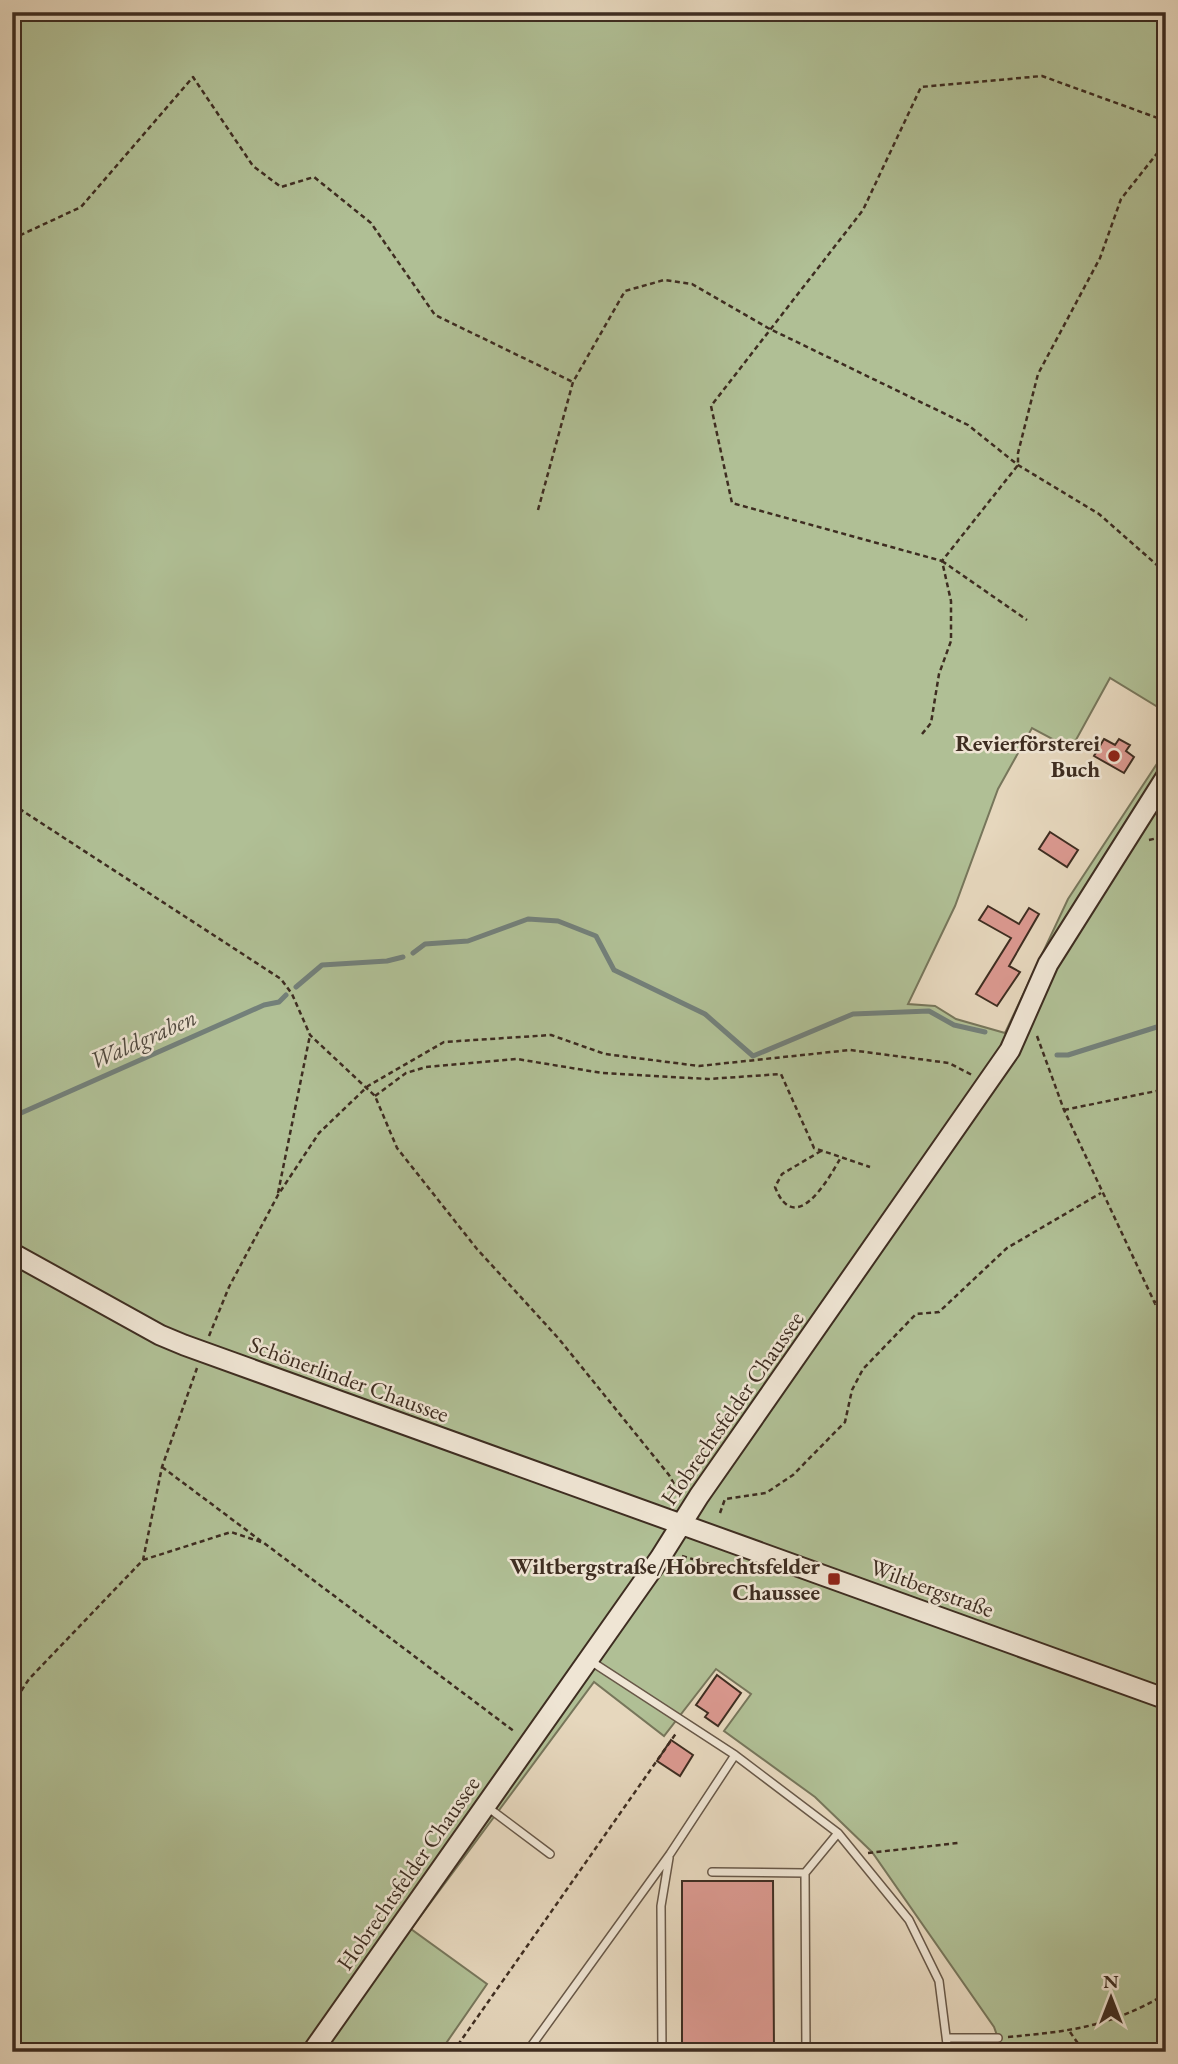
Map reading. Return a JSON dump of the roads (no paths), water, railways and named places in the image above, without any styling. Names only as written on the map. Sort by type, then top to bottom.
[{"type":"main road","name":"Hobrechtsfelder Chaussee","points":[[312,2052],[589,1660],[988,1084],[1010,1051],[1048,964],[1166,777]]},
{"type":"main road","name":"Schönerlinder Chaussee","points":[[12,1253],[160,1335],[681,1525]]},
{"type":"main road","name":"Wiltbergstraße","points":[[681,1525],[1166,1699]]},
{"type":"lane","points":[[589,1660],[683,1724],[735,1755],[838,1833],[909,1920],[939,1981],[948,2052]]},
{"type":"lane","points":[[528,2051],[670,1854],[735,1755]]},
{"type":"lane","points":[[485,1806],[550,1854]]},
{"type":"lane","points":[[806,2052],[805,1873],[838,1833]]},
{"type":"lane","points":[[662,2052],[662,1906],[670,1854]]},
{"type":"lane","points":[[712,1872],[805,1873]]},
{"type":"lane","points":[[948,2038],[998,2038]]},
{"type":"waterway","name":"Waldgraben","points":[[413,953],[425,944],[468,941],[528,919],[558,921],[596,936],[614,970],[705,1014],[753,1056],[853,1014],[929,1011],[954,1025],[985,1032]]},
{"type":"waterway","name":"Waldgraben","points":[[296,987],[322,965],[387,961],[403,957]]},
{"type":"waterway","name":"Waldgraben","points":[[12,1117],[264,1005],[279,1002],[286,995]]},
{"type":"waterway","name":"Waldgraben","points":[[1057,1055],[1068,1055],[1160,1026],[1166,1021]]},
{"type":"place","name":"Revierförsterei Buch","points":[[1114,756]]},
{"type":"place","name":"Wiltbergstraße/Hobrechtsfelder Chaussee","points":[[834,1579]]}]
